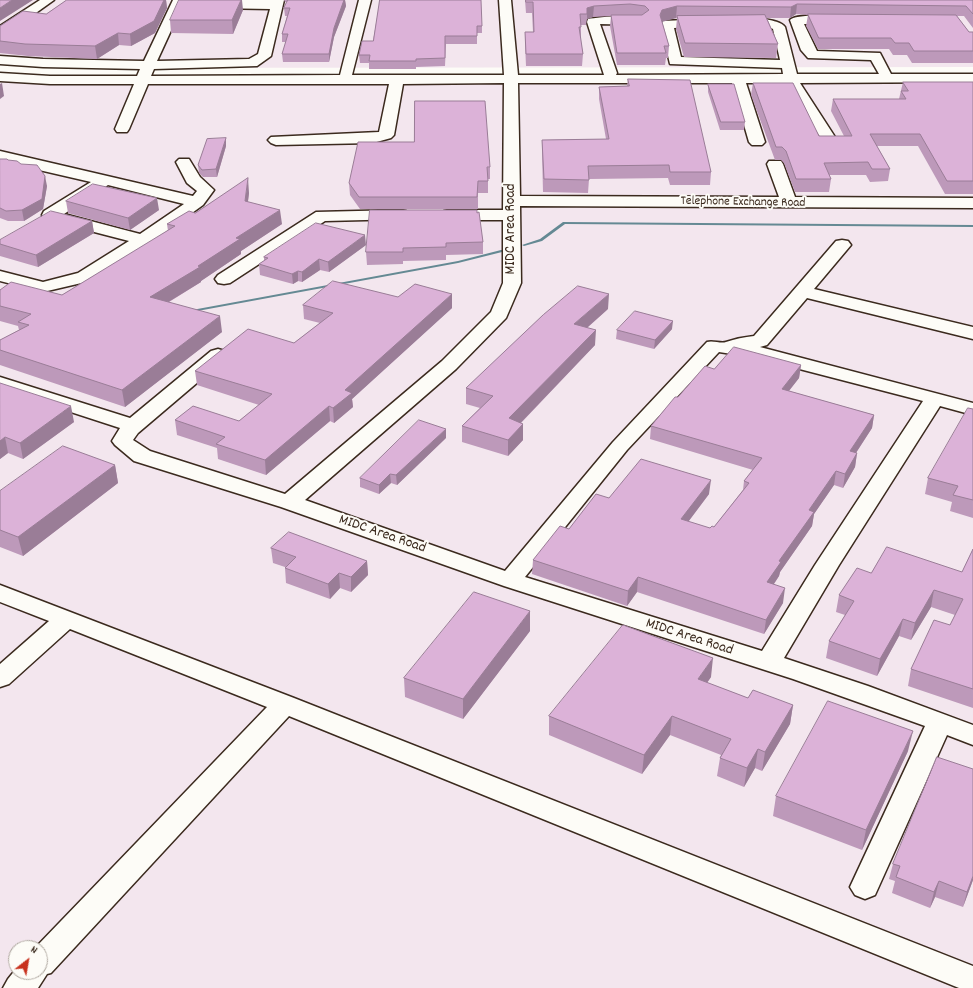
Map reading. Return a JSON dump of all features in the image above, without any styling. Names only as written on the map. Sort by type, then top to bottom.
[{"type":"street","points":[[0,32],[48,0]]},
{"type":"street","points":[[346,74],[365,0]]},
{"type":"street","name":"MIDC Area Road","points":[[505,0],[511,76],[512,283],[499,314],[449,365],[289,502],[510,580],[768,663],[940,722],[973,735]]},
{"type":"street","points":[[4,74],[50,80],[239,64],[260,60],[264,56],[277,3],[195,4],[161,2]]},
{"type":"street","points":[[122,129],[177,2]]},
{"type":"street","points":[[602,75],[593,22],[601,20],[641,21]]},
{"type":"street","points":[[851,20],[796,20],[808,50],[813,55],[875,56],[885,73]]},
{"type":"street","points":[[827,137],[789,72],[778,26],[766,23],[668,24],[667,26],[676,61],[699,71],[738,79],[789,72],[973,78]]},
{"type":"street","points":[[856,56],[866,73]]},
{"type":"street","points":[[0,60],[146,73],[397,80],[511,76]]},
{"type":"street","points":[[146,73],[660,76],[699,71],[866,73],[973,72]]},
{"type":"street","points":[[738,79],[758,142]]},
{"type":"street","points":[[276,140],[373,138],[386,135],[397,80]]},
{"type":"street","points":[[0,156],[197,202]]},
{"type":"street","points":[[1,286],[43,287],[84,277],[143,240],[197,202],[206,190],[193,180],[184,162]]},
{"type":"street","points":[[775,164],[789,203]]},
{"type":"street","points":[[105,180],[44,219],[143,240]]},
{"type":"street","name":"Telephone Exchange Road","points":[[224,279],[315,219],[322,216],[425,215],[512,208],[789,203],[973,203]]},
{"type":"street","points":[[510,580],[620,446],[714,346],[760,341],[801,291],[842,245]]},
{"type":"street","points":[[801,291],[973,334]]},
{"type":"street","points":[[714,346],[758,352],[973,408]]},
{"type":"street","points":[[225,350],[134,426],[122,441],[142,456],[289,502]]},
{"type":"street","points":[[0,384],[134,426]]},
{"type":"street","points":[[768,663],[827,565],[935,398]]},
{"type":"street","points":[[0,593],[284,704],[973,980]]},
{"type":"street","points":[[0,678],[66,619]]},
{"type":"street","points":[[48,955],[284,704]]},
{"type":"street","points":[[865,887],[940,722]]},
{"type":"street","points":[[18,988],[26,980]]},
{"type":"shaded area","points":[[0,0],[973,0],[973,67],[49,68],[0,64]]},
{"type":"shaded area","points":[[0,81],[37,84],[973,83],[973,988],[0,988]]},
{"type":"building","points":[[0,0],[12,0],[0,8]]},
{"type":"building","points":[[67,0],[164,0],[154,21],[130,34],[118,33],[95,46],[25,44],[0,41],[0,26],[23,11],[46,14]]},
{"type":"building","points":[[179,0],[241,0],[232,20],[170,20]]},
{"type":"building","points":[[288,0],[344,0],[334,28],[329,54],[282,54],[288,34],[282,34],[290,8],[284,8]]},
{"type":"building","points":[[380,0],[481,0],[482,26],[477,26],[477,36],[445,36],[445,58],[416,59],[416,61],[369,61],[370,55],[359,55],[362,41],[373,41]]},
{"type":"building","points":[[526,0],[973,0],[973,14],[966,6],[797,4],[791,7],[677,6],[662,10],[660,15],[669,46],[664,46],[666,53],[617,53],[611,15],[642,15],[649,10],[645,6],[630,4],[594,6],[587,8],[587,14],[580,14],[581,27],[579,27],[583,54],[526,54],[525,32],[534,32],[533,2],[526,2]]},
{"type":"building","points":[[808,14],[956,15],[969,32],[973,32],[973,51],[914,51],[909,43],[895,43],[891,38],[819,38]]},
{"type":"building","points":[[765,15],[778,44],[685,43],[677,16]]},
{"type":"building","points":[[628,79],[690,80],[711,172],[670,172],[669,165],[588,166],[589,180],[544,179],[542,140],[609,139],[599,87],[629,86]]},
{"type":"building","points":[[903,82],[973,82],[973,181],[947,181],[920,134],[870,134],[890,169],[872,169],[868,162],[824,163],[831,179],[796,179],[786,151],[782,147],[776,147],[753,83],[793,83],[819,136],[852,136],[833,99],[906,99],[901,91],[908,91]]},
{"type":"building","points":[[708,84],[734,84],[745,122],[721,122]]},
{"type":"building","points":[[415,101],[485,101],[490,167],[487,167],[488,181],[478,181],[477,197],[359,197],[349,183],[358,142],[414,142]]},
{"type":"building","points":[[226,138],[216,169],[202,170],[198,165],[207,139]]},
{"type":"building","points":[[0,159],[17,161],[21,164],[37,165],[45,176],[42,199],[22,210],[6,211],[0,208]]},
{"type":"building","points":[[248,178],[245,201],[280,210],[236,238],[240,239],[198,266],[200,267],[150,297],[220,316],[122,390],[0,350],[0,340],[29,325],[18,322],[31,314],[0,306],[0,290],[11,282],[62,295],[175,226],[167,224],[189,211],[195,213]]},
{"type":"building","points":[[93,184],[157,198],[128,218],[66,201]]},
{"type":"building","points":[[370,210],[477,210],[477,213],[479,212],[483,242],[446,243],[446,247],[403,248],[403,252],[366,252]]},
{"type":"building","points":[[51,211],[92,221],[36,255],[0,244],[0,240]]},
{"type":"building","points":[[316,223],[365,235],[328,262],[319,259],[302,272],[298,271],[292,274],[259,264],[268,258],[264,257]]},
{"type":"building","points":[[333,281],[398,297],[415,284],[452,294],[345,390],[352,393],[333,408],[329,406],[265,460],[216,444],[225,437],[175,420],[193,406],[239,421],[272,394],[195,371],[248,329],[294,343],[333,313],[303,305]]},
{"type":"building","points":[[578,286],[609,294],[574,324],[596,330],[509,418],[523,424],[508,440],[462,426],[493,396],[466,388],[543,315]]},
{"type":"building","points":[[635,311],[673,321],[655,340],[617,330]]},
{"type":"building","points":[[734,347],[801,365],[782,389],[874,415],[850,451],[857,453],[845,474],[836,471],[809,510],[814,512],[779,561],[781,562],[767,582],[785,588],[766,620],[638,577],[628,591],[533,560],[560,526],[569,529],[596,494],[609,498],[641,459],[711,480],[681,519],[710,528],[712,526],[714,527],[749,483],[744,481],[762,458],[651,426],[675,397],[678,397],[705,366],[714,369]]},
{"type":"building","points":[[0,383],[71,406],[20,443],[5,437],[0,441]]},
{"type":"building","points":[[968,408],[973,409],[973,500],[953,495],[958,486],[928,478]]},
{"type":"building","points":[[419,420],[446,429],[396,475],[390,474],[379,485],[360,478]]},
{"type":"building","points":[[63,446],[115,465],[18,537],[0,530],[0,491]]},
{"type":"building","points":[[289,532],[367,561],[351,577],[339,573],[328,584],[285,568],[296,557],[271,548]]},
{"type":"building","points":[[887,547],[962,572],[973,549],[973,689],[911,669],[934,620],[950,625],[963,599],[934,590],[915,623],[903,619],[880,659],[829,641],[854,601],[839,595],[857,568],[871,573]]},
{"type":"building","points":[[474,592],[530,611],[463,699],[404,678]]},
{"type":"building","points":[[623,625],[713,658],[698,679],[748,698],[753,690],[793,705],[765,752],[758,749],[747,768],[720,758],[731,739],[672,716],[644,755],[549,716]]},
{"type":"building","points":[[828,701],[913,731],[866,830],[776,796]]},
{"type":"building","points":[[937,757],[973,769],[973,876],[967,892],[939,881],[934,892],[896,877],[900,866],[893,864]]},
{"type":"waterway","points":[[524,245],[541,240],[564,223],[973,226]]},
{"type":"waterway","points":[[192,311],[458,262],[501,251]]}]
